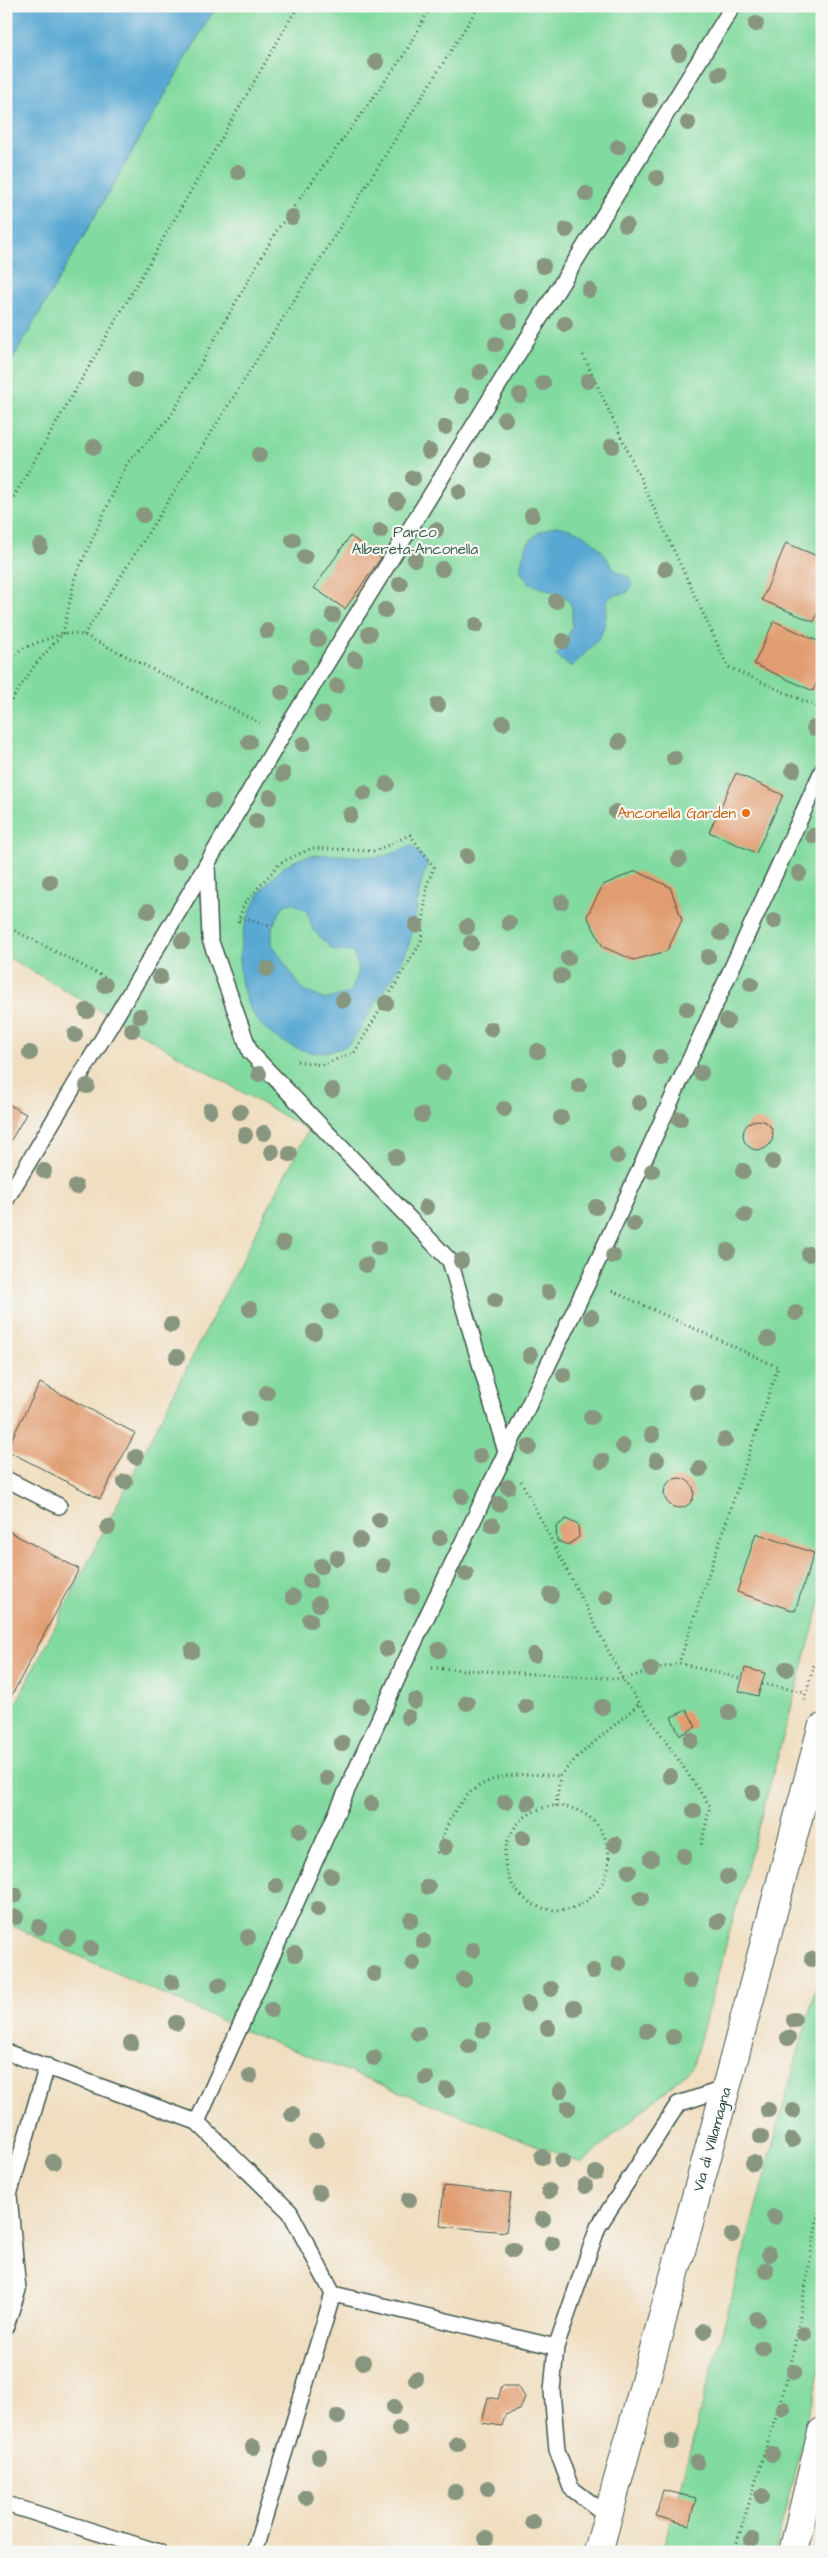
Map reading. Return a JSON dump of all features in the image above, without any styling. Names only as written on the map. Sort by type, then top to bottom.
[{"type":"main road","name":"Via di Villamagna","points":[[598,2552],[726,2088],[822,1728]]},
{"type":"main road","points":[[792,2552],[822,2432]]},
{"type":"lane","points":[[6,1200],[283,734],[733,6]]},
{"type":"lane","points":[[197,2122],[403,1666],[589,1280],[822,771]]},
{"type":"lane","points":[[206,864],[210,939],[217,954],[250,1052],[450,1261],[506,1452]]},
{"type":"lane","points":[[6,1479],[59,1506]]},
{"type":"lane","points":[[6,2052],[197,2122],[290,2212],[333,2294],[254,2552]]},
{"type":"lane","points":[[6,2326],[18,2290],[8,2197],[47,2066]]},
{"type":"lane","points":[[608,2516],[571,2488],[557,2450],[552,2391],[556,2347],[598,2227],[678,2104],[726,2088]]},
{"type":"lane","points":[[333,2294],[556,2347]]},
{"type":"lane","points":[[6,2504],[159,2552]]},
{"type":"path","points":[[6,510],[298,6]]},
{"type":"path","points":[[6,709],[34,666],[63,633],[75,577],[127,463],[171,416],[278,230],[404,54],[431,6]]},
{"type":"path","points":[[84,635],[479,6]]},
{"type":"path","points":[[583,355],[728,667],[822,709]]},
{"type":"path","points":[[6,666],[21,649],[63,633],[84,635],[283,734]]},
{"type":"path","points":[[217,954],[239,920],[244,904],[280,863],[312,848],[375,851],[410,835],[434,867],[427,885],[421,942],[354,1054],[322,1065],[250,1052]]},
{"type":"path","points":[[239,920],[246,918],[272,927]]},
{"type":"path","points":[[6,926],[131,991]]},
{"type":"path","points":[[589,1280],[778,1367],[679,1663]]},
{"type":"path","points":[[506,1452],[622,1679],[710,1806],[701,1846]]},
{"type":"path","points":[[403,1666],[622,1679],[679,1663],[742,1679]]},
{"type":"path","points":[[814,1665],[822,1667]]},
{"type":"path","points":[[762,1684],[806,1692]]},
{"type":"path","points":[[556,1806],[560,1776],[577,1757],[639,1704]]},
{"type":"path","points":[[437,1853],[446,1826],[456,1806],[470,1792],[503,1776],[527,1773],[560,1776]]},
{"type":"path","points":[[556,1806],[567,1806],[583,1812],[597,1824],[606,1839],[610,1856],[607,1874],[599,1890],[586,1902],[571,1909],[554,1910],[538,1906],[523,1898],[512,1885],[506,1870],[505,1853],[509,1836],[519,1822],[532,1812],[556,1806]]},
{"type":"path","points":[[734,2552],[790,2370],[822,2194]]},
{"type":"green space","name":"Parco Albereta-Anconella","points":[[216,6],[822,6],[822,1596],[692,2068],[582,2163],[240,2029],[6,1923],[6,1723],[308,1130],[6,956],[6,371]]},
{"type":"green space","points":[[822,1965],[822,2361],[775,2552],[662,2552]]},
{"type":"water","points":[[6,6],[216,6],[6,371]]},
{"type":"water","points":[[556,526],[575,531],[592,541],[615,570],[629,577],[632,585],[627,593],[614,595],[607,600],[605,624],[602,632],[594,644],[572,667],[556,656],[572,628],[572,607],[566,597],[529,583],[520,570],[524,553],[530,541],[540,532]]},
{"type":"water","points":[[412,846],[428,864],[421,884],[410,941],[398,967],[351,1042],[334,1050],[311,1052],[290,1045],[267,1030],[251,1010],[242,985],[240,959],[243,932],[253,906],[268,883],[287,865],[298,859],[322,855],[383,856]],"holes":[[[293,903],[307,911],[313,930],[333,950],[353,952],[359,970],[351,992],[325,1000],[302,989],[272,944],[272,927],[284,905]]]},
{"type":"building","points":[[350,536],[381,558],[345,609],[314,588]]},
{"type":"building","points":[[786,543],[822,558],[822,602],[814,622],[762,600]]},
{"type":"building","points":[[774,621],[822,643],[822,672],[813,691],[754,664]]},
{"type":"building","name":"Anconella Garden","points":[[736,773],[783,795],[756,853],[709,832]]},
{"type":"building","points":[[636,871],[670,887],[682,920],[667,951],[634,960],[603,947],[587,916],[603,885]]},
{"type":"building","points":[[6,1103],[26,1114],[6,1149]]},
{"type":"building","points":[[758,1120],[764,1121],[772,1129],[772,1141],[764,1149],[758,1150],[752,1149],[744,1141],[743,1135],[744,1129],[752,1121]]},
{"type":"building","points":[[40,1383],[135,1433],[100,1499],[6,1450]]},
{"type":"building","points":[[679,1478],[685,1479],[693,1487],[693,1499],[685,1507],[679,1508],[673,1507],[665,1499],[664,1493],[665,1487],[673,1479]]},
{"type":"building","points":[[566,1519],[578,1525],[579,1537],[568,1545],[557,1541],[556,1527]]},
{"type":"building","points":[[6,1530],[79,1569],[6,1706]]},
{"type":"building","points":[[756,1533],[814,1553],[795,1611],[737,1592]]},
{"type":"building","points":[[745,1668],[765,1673],[758,1696],[739,1691]]},
{"type":"building","points":[[687,1710],[696,1727],[680,1735],[671,1717]]},
{"type":"building","points":[[444,2186],[511,2193],[506,2232],[440,2226]]},
{"type":"building","points":[[502,2386],[518,2386],[525,2397],[520,2410],[505,2415],[502,2426],[482,2423],[488,2397],[498,2399]]},
{"type":"building","points":[[663,2490],[696,2498],[689,2525],[656,2516]]},
{"type":"place","name":"Anconella Garden","points":[[746,813]]}]
